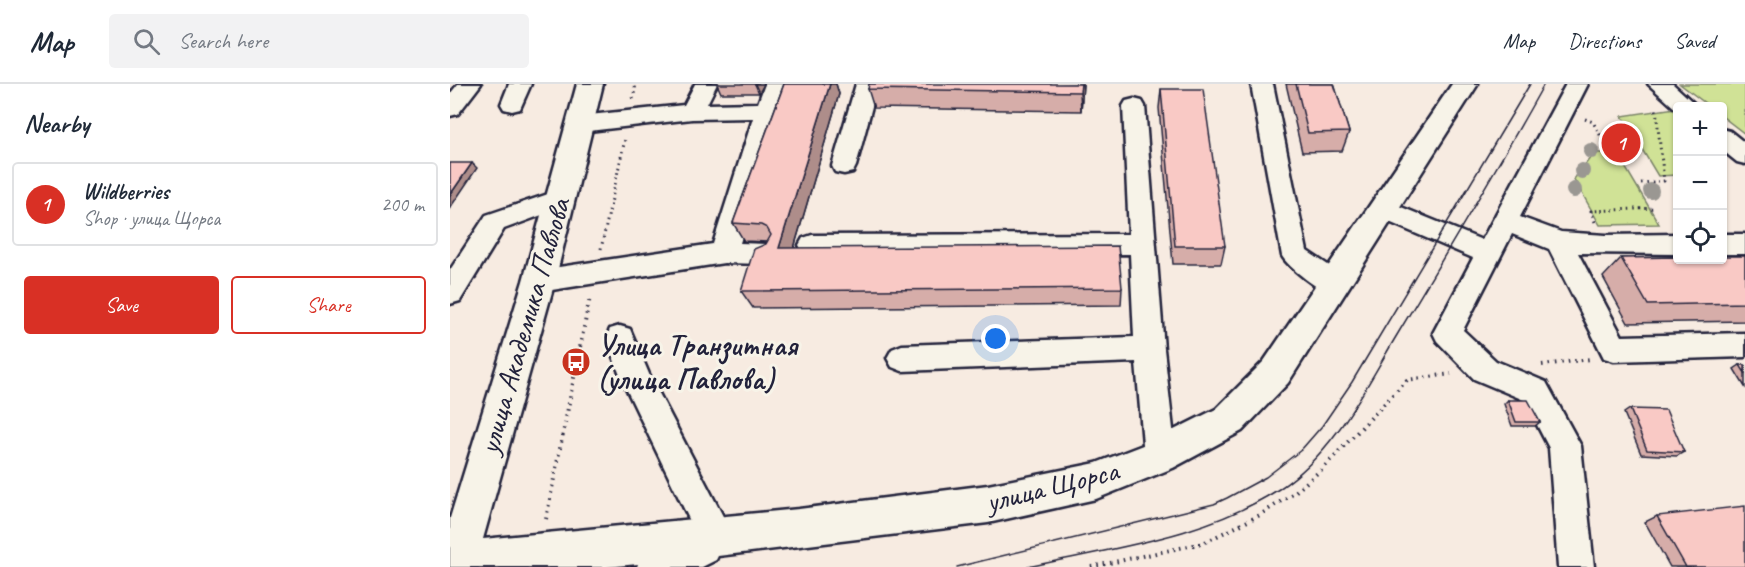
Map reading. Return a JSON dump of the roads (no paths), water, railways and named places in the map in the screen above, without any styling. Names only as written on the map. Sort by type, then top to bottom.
[{"type":"main road","name":"улица Академика Павлова","points":[[456,565],[539,281],[591,84]]},
{"type":"main road","name":"улица Щорса","points":[[456,565],[988,504],[1096,482],[1160,456],[1229,420],[1276,372],[1465,84]]},
{"type":"main road","points":[[657,567],[720,535]]},
{"type":"street","points":[[450,109],[470,84]]},
{"type":"street","points":[[692,112],[706,84]]},
{"type":"street","points":[[724,253],[776,84]]},
{"type":"street","points":[[844,166],[867,84]]},
{"type":"street","points":[[1262,84],[1295,256],[1334,283]]},
{"type":"street","points":[[1576,567],[1565,446],[1535,391],[1485,370],[1447,333],[1577,84]]},
{"type":"street","points":[[1657,94],[1676,102]]},
{"type":"street","points":[[1134,106],[1149,349],[1160,456]]},
{"type":"street","points":[[580,124],[692,112],[767,110]]},
{"type":"street","points":[[1727,141],[1745,156]]},
{"type":"street","points":[[450,293],[495,222],[560,199]]},
{"type":"street","points":[[1384,209],[1487,253]]},
{"type":"street","points":[[1504,221],[1558,242],[1606,245],[1673,244]]},
{"type":"street","points":[[1558,242],[1614,350],[1745,345]]},
{"type":"street","points":[[812,245],[1142,244]]},
{"type":"street","points":[[1727,244],[1745,244]]},
{"type":"street","points":[[539,281],[724,253],[766,254]]},
{"type":"street","points":[[620,338],[636,378],[720,535]]},
{"type":"street","points":[[902,358],[1149,349]]},
{"type":"tram line","points":[[957,567],[1214,504],[1266,477],[1301,450],[1322,426],[1352,382],[1530,84]]},
{"type":"tram line","points":[[1028,567],[1125,547],[1189,530],[1251,505],[1299,474],[1332,439],[1360,398],[1544,84]]},
{"type":"place","name":"Wildberries","points":[[1621,143]]},
{"type":"place","name":"Улица Транзитная (улица Павлова)","points":[[576,362]]}]
